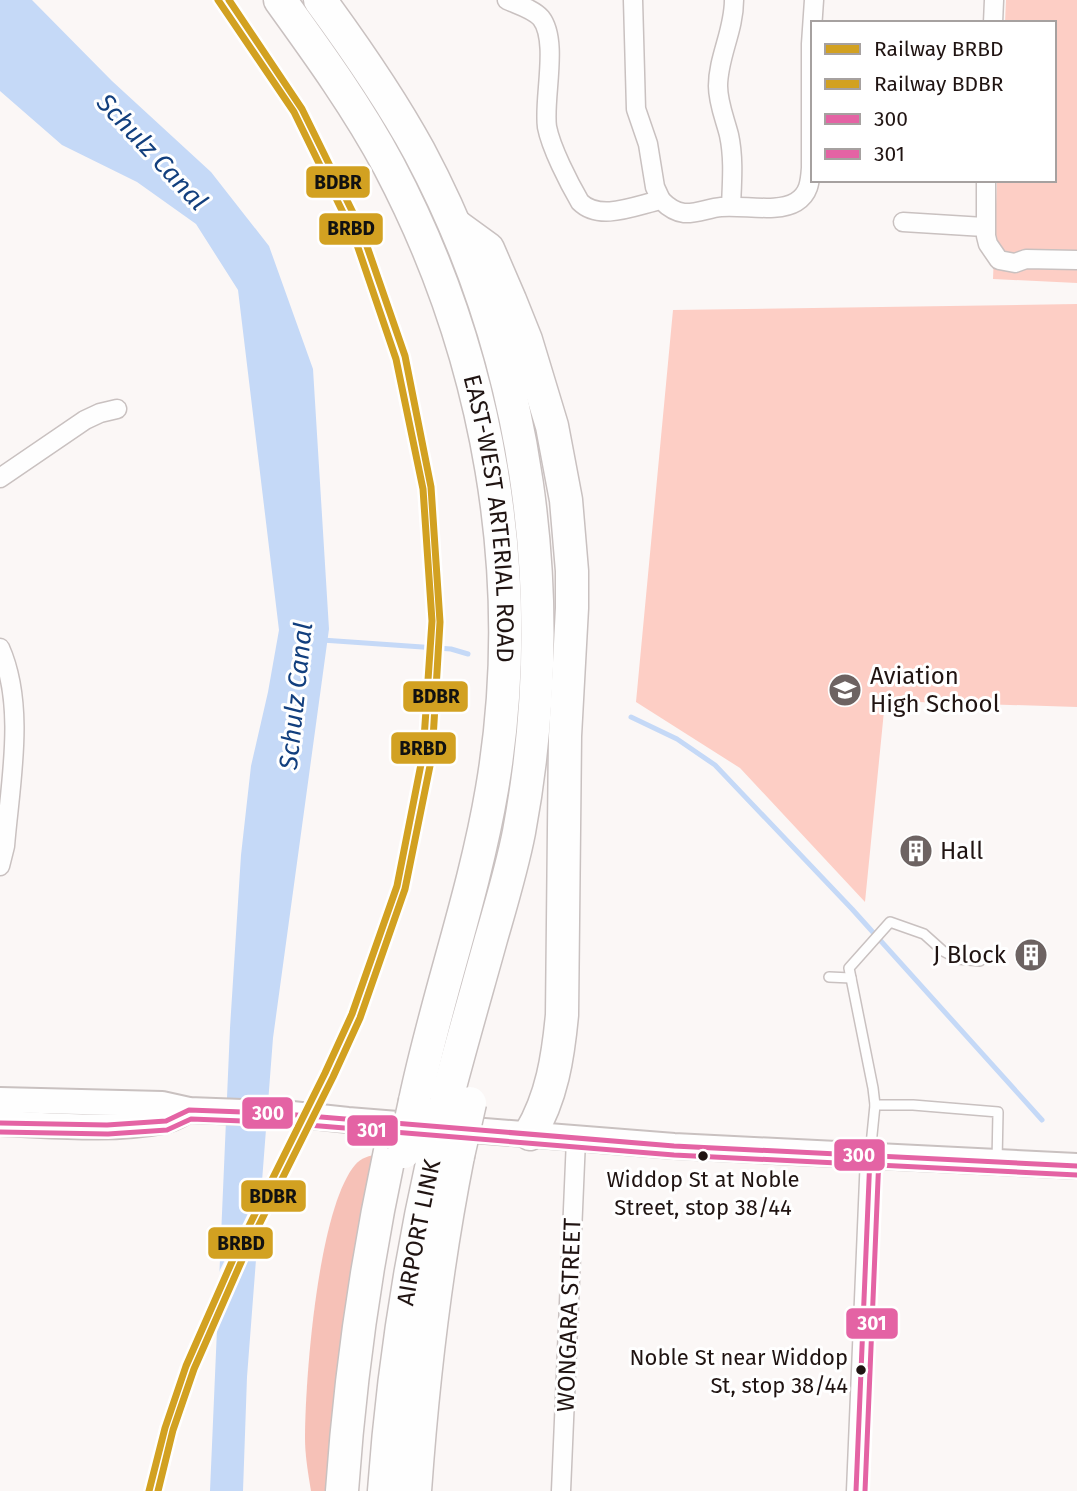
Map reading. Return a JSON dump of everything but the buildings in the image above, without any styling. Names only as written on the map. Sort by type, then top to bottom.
[{"type":"highway","name":"EAST-WEST ARTERIAL ROAD","points":[[280,0],[340,84],[368,129],[426,246],[458,331],[483,424],[494,483],[505,597],[504,683],[497,756],[478,863],[412,1093],[422,1153]]},
{"type":"highway","name":"EAST-WEST ARTERIAL ROAD","points":[[320,0],[379,82],[419,152],[452,222],[479,288],[511,394],[521,443],[536,569],[538,677],[519,834],[491,941]]},
{"type":"highway","points":[[452,222],[488,249],[526,340],[552,426],[569,533],[572,608],[565,736],[562,1015],[551,1087],[542,1114],[530,1134]]},
{"type":"highway","name":"AIRPORT LINK","points":[[362,1491],[378,1314],[422,1153],[458,1103],[491,941]]},
{"type":"highway","points":[[342,1491],[357,1342],[370,1250],[422,1153]]},
{"type":"highway","points":[[415,1491],[430,1318],[445,1223],[422,1153]]},
{"type":"highway","name":"AIRPORT LINK","points":[[384,1491],[395,1375],[422,1205],[422,1153]]},
{"type":"street","points":[[508,0],[536,14],[545,27],[549,63],[547,124],[552,142],[580,202],[587,208],[604,212],[661,200]]},
{"type":"street","points":[[633,0],[636,109],[648,144],[655,187],[661,200],[671,209],[684,213],[731,206],[780,208],[800,200],[808,189],[811,169],[811,44]]},
{"type":"street","points":[[731,206],[731,149],[718,90],[719,71],[733,19],[734,0]]},
{"type":"street","points":[[813,21],[814,0]]},
{"type":"street","points":[[993,21],[994,0]]},
{"type":"street","points":[[986,182],[984,227],[988,244],[996,253],[1016,254],[1026,259],[1077,261]]},
{"type":"street","points":[[903,222],[984,227]]},
{"type":"street","points":[[0,478],[85,421],[100,413],[117,409]]},
{"type":"street","points":[[0,648],[13,694],[6,742],[5,846],[0,866]]},
{"type":"street","points":[[0,1100],[162,1104],[189,1110],[272,1113],[576,1139],[1077,1166]]},
{"type":"street","points":[[0,1123],[68,1126],[142,1123],[166,1121],[189,1110]]},
{"type":"street","name":"WONGARA STREET","points":[[561,1491],[576,1139]]},
{"type":"street","points":[[856,1491],[870,1156]]},
{"type":"lane","points":[[870,1156],[875,1105],[849,968],[890,922],[924,934],[943,951],[958,959],[980,961]]},
{"type":"lane","points":[[829,977],[851,978]]},
{"type":"lane","points":[[875,1105],[913,1105],[998,1112],[997,1162]]},
{"type":"shaded area","points":[[1006,0],[1077,0],[1077,283],[993,279],[997,182],[1056,182],[1056,21],[1005,21]]},
{"type":"shaded area","points":[[1077,304],[1077,707],[885,701],[865,902],[740,768],[636,702],[673,310]]},
{"type":"shaded area","points":[[379,1155],[330,1491],[311,1491],[305,1438],[306,1411],[311,1337],[323,1255],[342,1187],[357,1163],[366,1157]]},
{"type":"water","name":"Schulz Canal","points":[[0,0],[32,0],[112,81],[211,172],[269,246],[313,369],[329,629],[273,1038],[247,1377],[243,1491],[210,1491],[230,1028],[241,855],[251,766],[279,630],[238,290],[196,224],[137,182],[62,145],[0,91]]},
{"type":"pier","points":[[265,1179],[263,1207],[213,1307],[215,1280]]},
{"type":"waterway","name":"Schulz Canal","points":[[322,640],[451,649],[468,654]]},
{"type":"waterway","points":[[631,717],[677,739],[715,765],[852,909],[1042,1120]]},
{"type":"rail line","name":"BRBD","points":[[149,1491],[165,1428],[186,1366],[238,1248],[352,1014],[397,886],[423,754],[432,621],[423,489],[396,359],[353,233],[294,112],[218,0]]},
{"type":"rail line","name":"BDBR","points":[[158,1491],[173,1430],[194,1369],[246,1251],[360,1018],[405,889],[432,756],[440,622],[431,487],[405,356],[361,229],[302,109],[229,0]]},
{"type":"transit line","name":"300","points":[[0,1123],[107,1125],[166,1121],[189,1110],[272,1113],[674,1146],[1077,1166]]},
{"type":"transit line","name":"301","points":[[0,1132],[108,1134],[167,1130],[191,1119],[271,1122],[674,1155],[1077,1175]]},
{"type":"transit line","name":"300","points":[[856,1491],[870,1156]]},
{"type":"transit line","name":"301","points":[[865,1491],[879,1156]]},
{"type":"place","name":"Aviation High School","points":[[845,690]]},
{"type":"place","name":"Hall","points":[[916,851]]},
{"type":"place","name":"J Block","points":[[1031,955]]},
{"type":"place","name":"Widdop St at Noble Street, stop 38/44","points":[[703,1156]]},
{"type":"place","name":"Noble St near Widdop St, stop 38/44","points":[[861,1370]]}]
